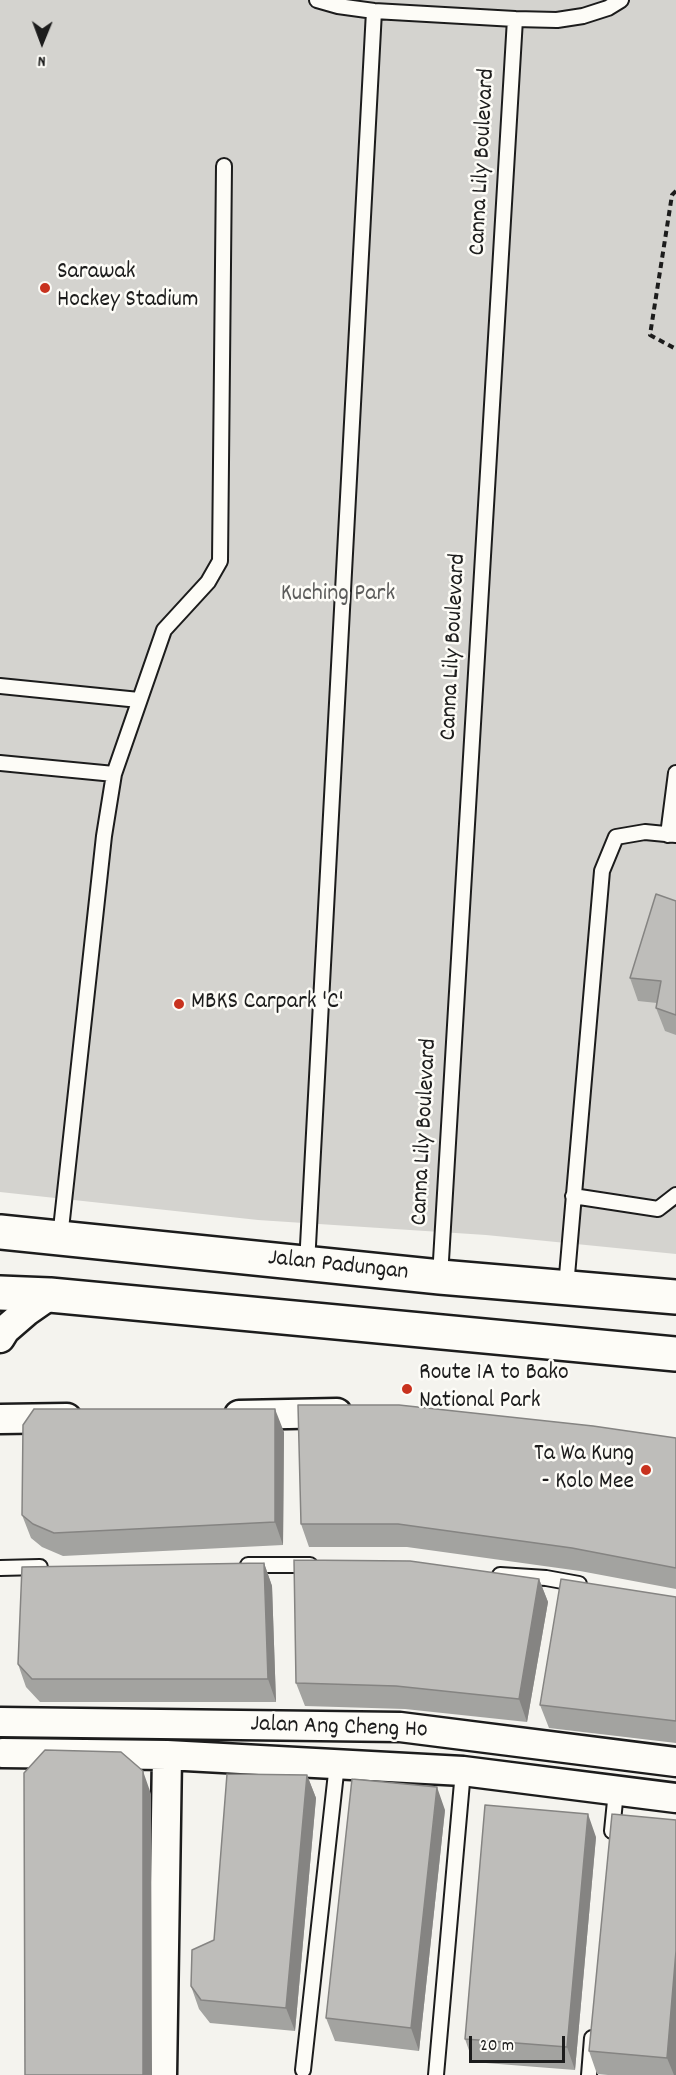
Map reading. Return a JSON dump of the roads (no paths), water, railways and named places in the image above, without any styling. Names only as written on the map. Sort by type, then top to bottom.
[{"type":"main road","name":"Jalan Padungan","points":[[0,1232],[440,1277],[676,1297]]},
{"type":"main road","points":[[0,1293],[50,1295],[676,1354]]},
{"type":"street","points":[[0,1338],[5,1330],[20,1317],[50,1295]]},
{"type":"street","points":[[212,1415],[364,1413]]},
{"type":"street","points":[[0,1419],[94,1417]]},
{"type":"street","points":[[1,1721],[5,1732],[5,1743],[1,1754]]},
{"type":"street","name":"Jalan Ang Cheng Ho","points":[[1,1721],[400,1727],[676,1762]]},
{"type":"street","name":"Jalan Ang Cheng Ho","points":[[1,1754],[167,1755],[463,1771],[676,1798]]},
{"type":"street","points":[[162,2075],[167,1755]]},
{"type":"lane","points":[[317,0],[338,6],[374,11],[515,20],[558,20],[583,16],[608,8],[621,0]]},
{"type":"lane","points":[[307,1264],[374,11]]},
{"type":"lane","name":"Canna Lily Boulevard","points":[[440,1277],[515,20]]},
{"type":"lane","points":[[60,1238],[104,836],[114,774],[164,630],[208,582],[220,561],[224,166]]},
{"type":"lane","points":[[0,686],[140,700]]},
{"type":"lane","points":[[0,763],[114,774]]},
{"type":"lane","points":[[566,1287],[602,871],[616,837],[645,832],[672,835],[676,773]]},
{"type":"lane","points":[[573,1196],[658,1209],[676,1195]]},
{"type":"lane","points":[[235,1565],[328,1566]]},
{"type":"lane","points":[[0,1568],[59,1567]]},
{"type":"lane","points":[[489,1575],[546,1578],[594,1586]]},
{"type":"lane","points":[[303,2070],[337,1764]]},
{"type":"lane","points":[[436,2075],[463,1771]]},
{"type":"lane","points":[[610,1850],[616,1791]]},
{"type":"lane","points":[[589,2075],[593,2028]]},
{"type":"place","name":"Sarawak Hockey Stadium","points":[[45,288]]},
{"type":"place","name":"MBKS Carpark 'C'","points":[[179,1004]]},
{"type":"place","name":"Route 1A to Bako National Park","points":[[407,1389]]},
{"type":"place","name":"Ta Wa Kung - Kolo Mee","points":[[646,1470]]},
{"type":"park label","name":"Kuching Park","points":[[338,596]]}]
